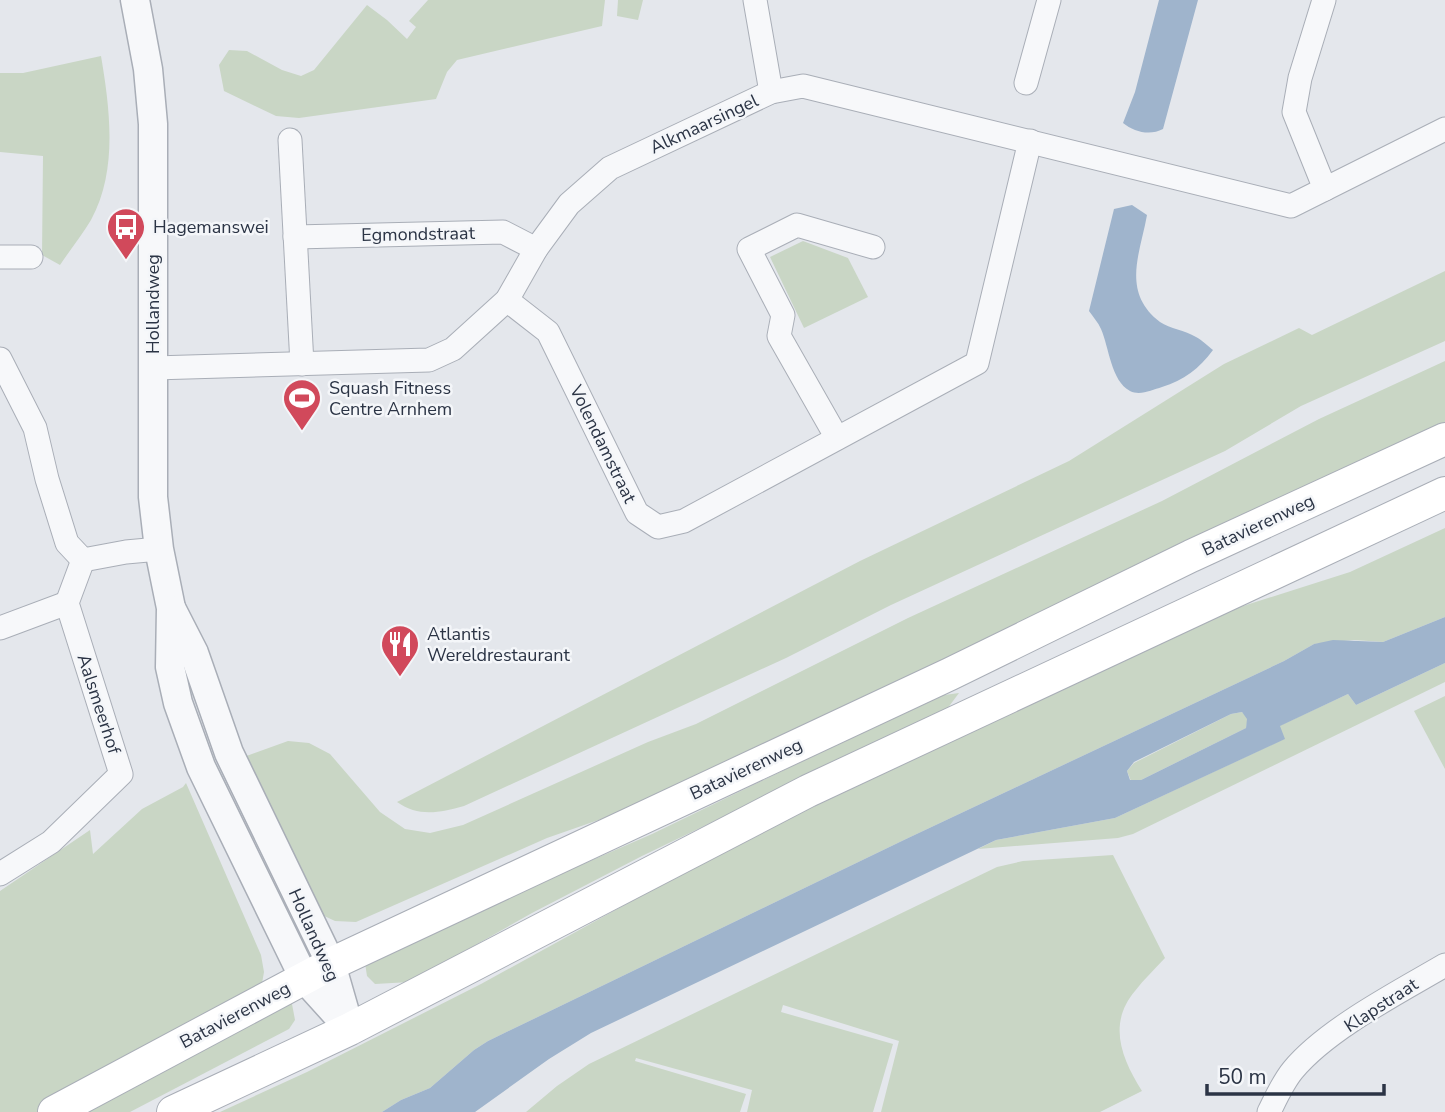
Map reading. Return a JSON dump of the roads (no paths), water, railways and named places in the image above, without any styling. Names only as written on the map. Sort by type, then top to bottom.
[{"type":"main road","name":"Batavierenweg","points":[[54,1112],[318,971],[950,674],[1204,550],[1445,439]]},
{"type":"main road","points":[[173,1112],[350,1029],[807,791],[1445,492]]},
{"type":"street","name":"Hollandweg","points":[[135,0],[148,69],[153,124],[153,497],[159,549],[171,608],[194,653],[229,753],[318,971],[350,1029]]},
{"type":"street","points":[[755,0],[771,92]]},
{"type":"street","points":[[1026,83],[1049,0]]},
{"type":"street","points":[[1324,0],[1300,78],[1294,112],[1325,189]]},
{"type":"street","name":"Alkmaarsingel","points":[[154,368],[429,360],[453,349],[507,300],[536,249],[569,204],[610,168],[771,92],[803,86],[1291,206],[1445,129]]},
{"type":"street","points":[[290,141],[302,364]]},
{"type":"street","name":"Volendamstraat","points":[[507,300],[548,332],[637,513],[658,527],[684,521],[977,363],[1030,141]]},
{"type":"street","points":[[837,438],[779,336],[783,315],[750,249],[797,225],[873,247]]},
{"type":"street","name":"Egmondstraat","points":[[295,237],[503,232],[536,249]]},
{"type":"street","points":[[0,257],[31,257]]},
{"type":"street","points":[[0,359],[35,428],[47,479],[67,543],[83,560]]},
{"type":"street","points":[[83,560],[159,549]]},
{"type":"street","points":[[0,628],[67,603],[83,560]]},
{"type":"street","name":"Aalsmeerhof","points":[[0,874],[51,842],[121,774],[67,603]]},
{"type":"street","name":"Klapstraat","points":[[1269,1112],[1292,1071],[1312,1050],[1373,1008],[1445,965]]},
{"type":"water","points":[[1159,0],[1198,0],[1163,129],[1142,132],[1123,123],[1135,92]]},
{"type":"water","points":[[1132,205],[1147,215],[1136,272],[1141,298],[1160,322],[1192,335],[1213,350],[1197,368],[1184,377],[1162,387],[1138,393],[1130,391],[1119,380],[1101,329],[1089,311],[1114,209]]},
{"type":"water","points":[[1445,617],[1445,663],[1356,705],[1348,694],[1280,726],[1285,739],[1115,818],[996,840],[591,1033],[549,1059],[475,1112],[382,1112],[401,1100],[430,1088],[488,1041],[906,839],[1284,661],[1314,644],[1333,640],[1383,642]],"holes":[[[1242,712],[1247,719],[1246,728],[1141,780],[1130,780],[1127,771],[1134,762],[1231,714]]]},
{"type":"place","name":"Hagemanswei","points":[[126,261]]},
{"type":"place","name":"Squash Fitness Centre Arnhem","points":[[302,432]]},
{"type":"place","name":"Atlantis Wereldrestaurant","points":[[400,678]]}]
